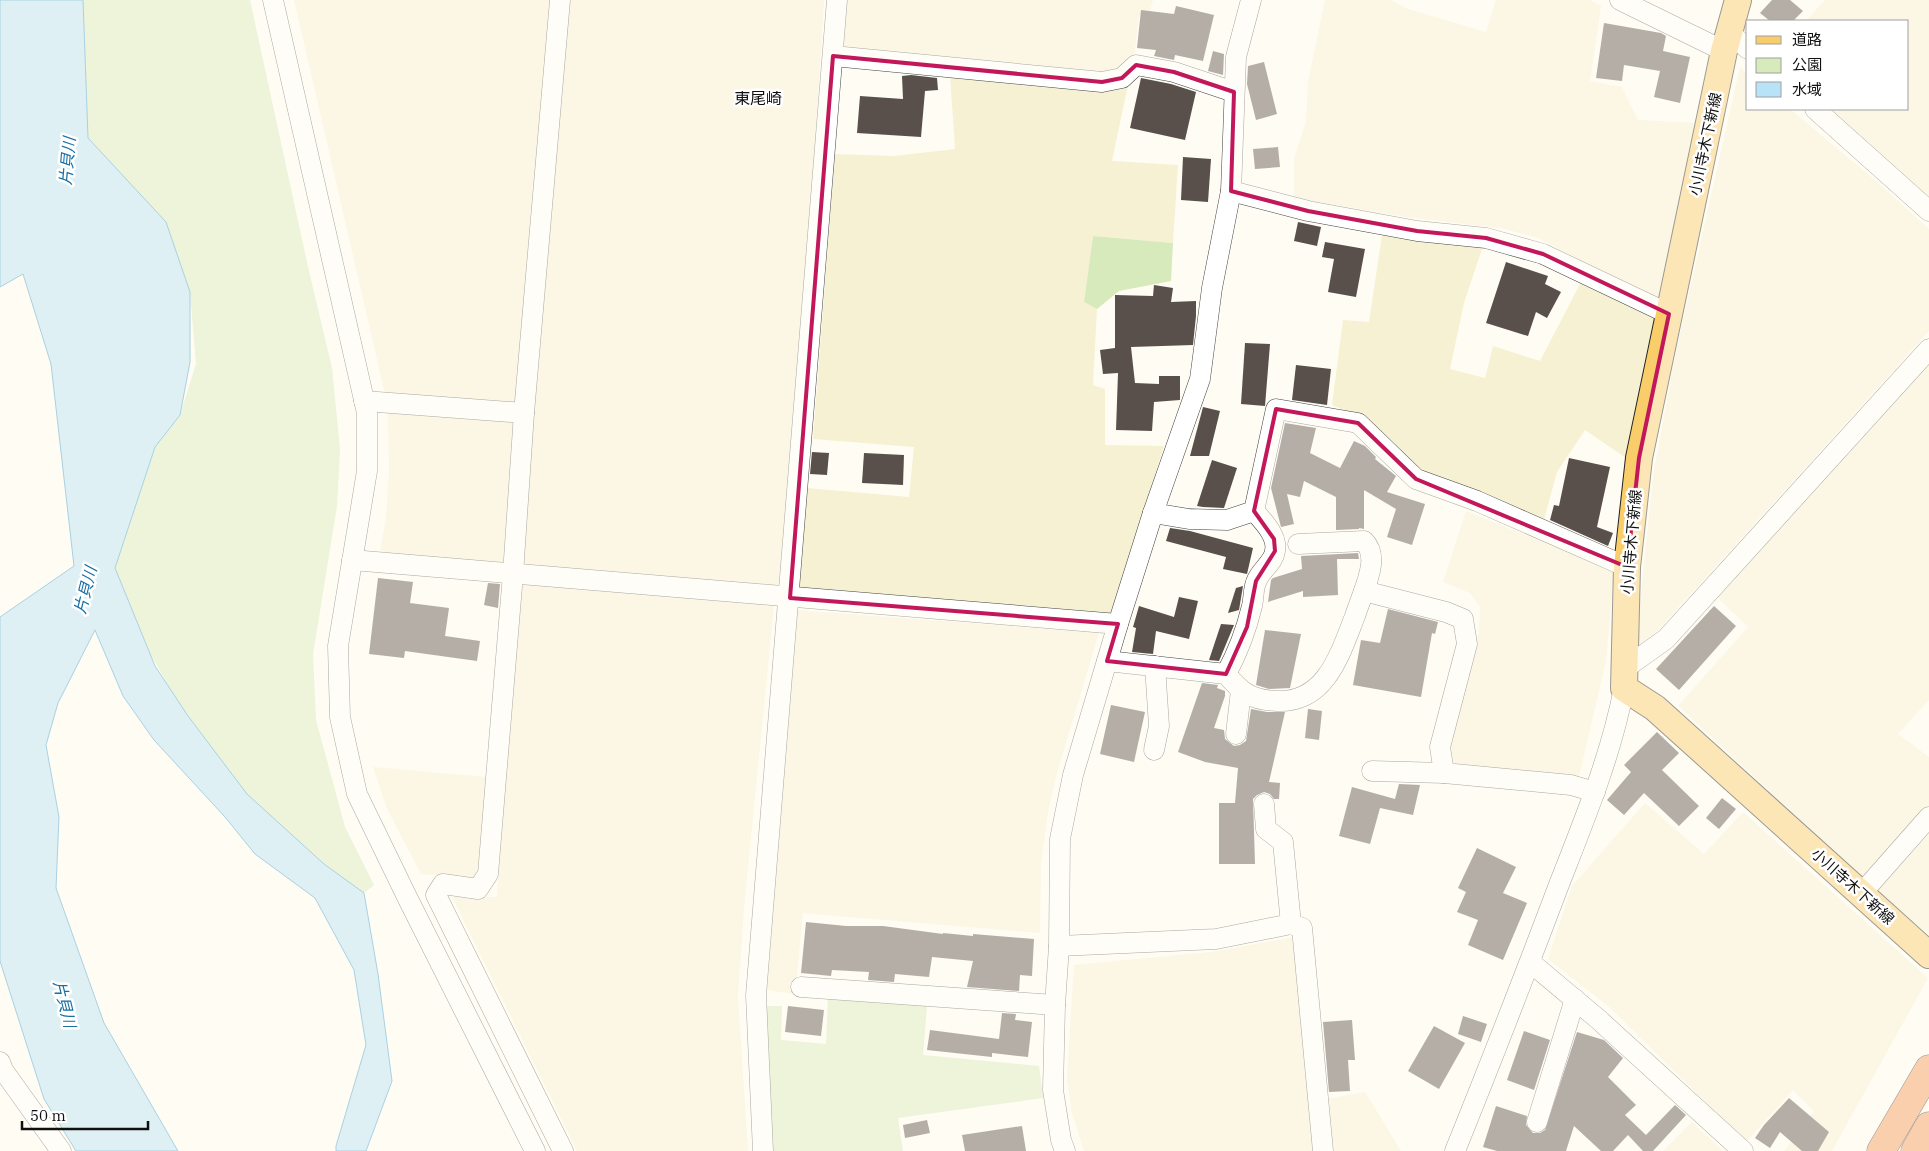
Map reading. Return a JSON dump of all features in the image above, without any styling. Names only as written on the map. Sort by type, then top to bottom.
[{"type":"highway","points":[[1882,1151],[1929,1069]]},
{"type":"highway","points":[[1915,1151],[1929,1126]]},
{"type":"main road","name":"小川寺木下新線","points":[[1738,0],[1734,44],[1669,314],[1639,458],[1627,568],[1624,679],[1929,955]]},
{"type":"street","points":[[273,0],[366,413],[368,471],[338,646],[340,717],[357,794],[535,1151]]},
{"type":"street","points":[[560,0],[524,413],[513,574],[488,874],[478,889],[443,884],[436,895],[562,1151]]},
{"type":"street","points":[[763,1151],[756,995],[790,598],[837,0]]},
{"type":"street","points":[[1059,1147],[1053,1090],[1055,1005],[1059,946],[1060,839],[1072,775],[1153,513],[1200,379],[1212,288],[1231,191],[1236,57],[1251,0]]},
{"type":"street","points":[[1620,0],[1734,44]]},
{"type":"street","points":[[833,56],[1102,82],[1122,78],[1136,65],[1174,72],[1234,92]]},
{"type":"street","points":[[1816,110],[1929,211]]},
{"type":"street","points":[[1231,191],[1308,211],[1417,231],[1486,238],[1543,254],[1669,314]]},
{"type":"street","points":[[1456,1151],[1595,792],[1616,727],[1624,679],[1666,640],[1929,348]]},
{"type":"street","points":[[364,401],[524,413]]},
{"type":"street","points":[[1254,512],[1276,409],[1358,423],[1416,479],[1477,501],[1627,568]]},
{"type":"street","points":[[1153,513],[1189,519],[1227,520],[1254,512]]},
{"type":"street","points":[[1226,674],[1237,655],[1247,627],[1254,600],[1256,581],[1275,551],[1274,539],[1264,521],[1254,512]]},
{"type":"street","points":[[1107,661],[1226,674],[1241,691],[1264,700],[1290,701],[1312,693],[1324,680],[1341,651],[1364,591],[1371,565],[1370,547],[1364,541],[1298,544]]},
{"type":"street","points":[[352,560],[1118,624]]},
{"type":"street","points":[[1364,591],[1446,612],[1463,619],[1467,644],[1440,747],[1444,773]]},
{"type":"street","points":[[1154,750],[1159,726],[1155,666]]},
{"type":"street","points":[[1236,734],[1241,691]]},
{"type":"street","points":[[1372,771],[1444,773],[1571,786],[1595,792]]},
{"type":"street","points":[[1264,804],[1266,829],[1283,842],[1291,924]]},
{"type":"street","points":[[1861,894],[1929,817]]},
{"type":"street","points":[[1059,946],[1216,939],[1291,924],[1302,928],[1323,1151]]},
{"type":"street","points":[[1530,962],[1575,999],[1743,1151]]},
{"type":"street","points":[[801,987],[1055,1005]]},
{"type":"street","points":[[1537,1122],[1575,999]]},
{"type":"street","points":[[0,1062],[3,1070],[61,1151]]},
{"type":"highlighted area","points":[[833,56],[1102,82],[1122,78],[1136,65],[1174,72],[1234,92],[1231,191],[1308,211],[1417,231],[1486,238],[1543,254],[1669,314],[1639,458],[1627,567],[1416,479],[1358,423],[1276,409],[1254,511],[1274,539],[1275,551],[1256,581],[1247,627],[1226,674],[1107,661],[1118,624],[790,598]]},
{"type":"shaded area","points":[[294,0],[550,0],[520,382],[503,566],[379,557],[386,519],[389,472],[388,413]]},
{"type":"shaded area","points":[[570,0],[824,0],[804,318],[782,587],[522,567],[549,220]]},
{"type":"shaded area","points":[[847,0],[1153,0],[1150,11],[1139,16],[1134,58],[1118,69],[1102,74],[842,50]]},
{"type":"shaded area","points":[[1325,0],[1391,0],[1408,9],[1486,32],[1496,0],[1590,0],[1601,6],[1590,81],[1622,87],[1638,120],[1697,123],[1660,302],[1538,238],[1501,228],[1412,218],[1294,198],[1294,158],[1306,122],[1308,82]]},
{"type":"shaded area","points":[[1825,0],[1929,0],[1929,202],[1828,110],[1909,110],[1909,20],[1807,20]]},
{"type":"shaded area","points":[[1740,67],[1746,72],[1746,110],[1791,110],[1877,182],[1929,229],[1929,331],[1640,650],[1637,632],[1653,476],[1676,351]]},
{"type":"shaded area","points":[[950,75],[1128,85],[1112,161],[1178,165],[1173,243],[1093,236],[1084,302],[1097,309],[1093,385],[1105,389],[1105,445],[1164,446],[1111,614],[798,591],[807,488],[909,497],[914,447],[813,439],[835,154],[894,156],[955,149]]},
{"type":"shaded area","points":[[1382,235],[1483,246],[1464,303],[1450,369],[1485,378],[1493,346],[1540,361],[1581,282],[1654,318],[1626,458],[1585,430],[1557,472],[1544,520],[1434,477],[1411,462],[1388,437],[1362,417],[1332,405],[1343,320],[1369,322]]},
{"type":"shaded area","points":[[1929,357],[1929,700],[1898,734],[1929,757],[1929,805],[1864,879],[1678,706],[1748,627],[1715,595]]},
{"type":"shaded area","points":[[1466,511],[1614,571],[1606,661],[1579,777],[1457,766],[1452,761],[1448,750],[1479,633],[1480,607],[1470,593],[1443,582]]},
{"type":"shaded area","points":[[519,582],[774,605],[744,908],[738,997],[748,1151],[577,1151],[452,897],[497,897]]},
{"type":"shaded area","points":[[796,610],[1099,633],[1057,773],[1048,812],[1041,863],[1040,933],[803,913],[795,994],[767,990]]},
{"type":"shaded area","points":[[373,767],[487,777],[477,880],[421,874],[387,809]]},
{"type":"shaded area","points":[[1645,803],[1704,854],[1743,812],[1928,978],[1832,1151],[1784,1151],[1814,1111],[1793,1090],[1746,1142],[1608,1006],[1548,959],[1572,886]]},
{"type":"shaded area","points":[[1929,832],[1929,934],[1876,891]]},
{"type":"shaded area","points":[[1295,937],[1315,1151],[1084,1151],[1072,1113],[1067,1079],[1074,965],[1211,952]]},
{"type":"shaded area","points":[[1365,1092],[1401,1151],[1330,1151],[1326,1099]]},
{"type":"shaded area","points":[[1692,1122],[1723,1151],[1663,1151]]},
{"type":"green space","points":[[83,0],[250,0],[332,368],[340,450],[337,506],[313,654],[316,720],[345,827],[374,885],[364,893],[324,864],[247,794],[177,701],[151,655],[115,568],[155,447],[180,415],[196,364],[190,292],[166,222],[88,138]]},
{"type":"green space","points":[[1093,236],[1173,243],[1171,281],[1119,291],[1097,309],[1084,302]]},
{"type":"green space","points":[[828,998],[927,1005],[923,1055],[1039,1066],[1043,1098],[898,1118],[903,1151],[772,1151],[766,1006],[782,1006],[781,1040],[826,1044]]},
{"type":"water","name":"片貝川","points":[[0,0],[83,0],[88,138],[166,222],[190,292],[190,362],[180,415],[155,447],[115,568],[155,666],[188,716],[247,794],[324,864],[364,893],[378,974],[392,1081],[366,1151],[336,1151],[366,1045],[354,970],[315,898],[255,854],[225,817],[154,740],[123,696],[95,630],[58,703],[46,745],[59,817],[56,888],[104,1023],[178,1151],[76,1151],[44,1099],[0,961],[0,617],[74,566],[51,364],[23,274],[0,287]]},
{"type":"building","points":[[1772,0],[1790,0],[1803,11],[1794,20],[1769,20],[1760,13]]},
{"type":"building","points":[[1176,6],[1214,15],[1203,61],[1175,55],[1174,60],[1154,56],[1156,50],[1137,48],[1141,10],[1174,14]]},
{"type":"building","points":[[1604,23],[1661,33],[1666,36],[1663,51],[1690,57],[1680,103],[1654,97],[1660,71],[1624,65],[1622,81],[1596,78]]},
{"type":"building","points":[[1213,51],[1224,54],[1223,75],[1208,71]]},
{"type":"building","points":[[1264,62],[1277,114],[1256,120],[1247,84],[1248,66]]},
{"type":"building","points":[[911,75],[937,78],[938,90],[925,91],[921,137],[857,133],[860,96],[903,99],[902,76]]},
{"type":"building","points":[[1141,78],[1171,84],[1196,92],[1185,140],[1130,128]]},
{"type":"building","points":[[1278,147],[1280,167],[1255,169],[1253,149]]},
{"type":"building","points":[[1183,157],[1211,159],[1208,202],[1181,200]]},
{"type":"building","points":[[1298,222],[1321,227],[1317,246],[1294,241]]},
{"type":"building","points":[[1325,242],[1365,249],[1356,297],[1328,292],[1334,259],[1322,257]]},
{"type":"building","points":[[1506,262],[1548,276],[1545,284],[1561,292],[1547,318],[1536,312],[1528,336],[1486,323]]},
{"type":"building","points":[[1154,285],[1173,288],[1171,302],[1196,301],[1193,345],[1131,347],[1135,383],[1159,384],[1159,376],[1180,376],[1180,400],[1154,402],[1152,431],[1116,430],[1118,373],[1103,374],[1100,350],[1115,348],[1115,295],[1153,296]]},
{"type":"building","points":[[1245,343],[1270,344],[1265,406],[1241,404]]},
{"type":"building","points":[[1296,365],[1331,369],[1327,405],[1292,400]]},
{"type":"building","points":[[1203,407],[1220,411],[1209,456],[1190,456]]},
{"type":"building","points":[[1285,423],[1316,428],[1310,453],[1340,468],[1354,441],[1365,446],[1376,457],[1375,459],[1396,476],[1387,492],[1425,504],[1412,545],[1387,537],[1396,509],[1364,490],[1364,529],[1336,530],[1336,497],[1304,481],[1300,497],[1287,494],[1294,524],[1281,527],[1271,488]]},
{"type":"building","points":[[812,452],[829,453],[827,475],[810,474]]},
{"type":"building","points":[[864,453],[904,455],[903,485],[862,483]]},
{"type":"building","points":[[1569,458],[1610,467],[1597,527],[1613,533],[1608,546],[1550,520],[1554,505],[1559,506]]},
{"type":"building","points":[[1212,460],[1237,468],[1224,508],[1197,506]]},
{"type":"building","points":[[1170,528],[1190,531],[1253,548],[1247,574],[1223,569],[1226,557],[1166,541]]},
{"type":"building","points":[[1358,553],[1359,559],[1337,559],[1338,595],[1303,597],[1303,591],[1268,602],[1271,580],[1302,569],[1301,556]]},
{"type":"building","points":[[378,578],[413,582],[410,603],[449,608],[445,636],[480,641],[477,661],[405,651],[404,658],[369,654]]},
{"type":"building","points":[[488,583],[500,584],[498,608],[484,605]]},
{"type":"building","points":[[1243,586],[1239,610],[1228,613],[1236,588]]},
{"type":"building","points":[[1179,597],[1198,601],[1189,639],[1156,631],[1153,654],[1132,652],[1136,628],[1133,627],[1139,606],[1174,617]]},
{"type":"building","points":[[1714,606],[1736,626],[1679,690],[1656,669]]},
{"type":"building","points":[[1388,609],[1438,622],[1435,634],[1432,633],[1421,697],[1353,685],[1361,640],[1380,643]]},
{"type":"building","points":[[1221,624],[1234,625],[1219,661],[1209,660]]},
{"type":"building","points":[[1265,630],[1301,634],[1290,688],[1269,689],[1256,685]]},
{"type":"building","points":[[1202,683],[1218,685],[1217,688],[1225,691],[1214,728],[1224,730],[1225,739],[1234,746],[1246,741],[1251,709],[1267,712],[1285,712],[1269,782],[1280,783],[1279,799],[1274,799],[1270,794],[1264,792],[1253,799],[1255,864],[1219,864],[1219,803],[1235,803],[1238,768],[1205,762],[1178,752]]},
{"type":"building","points":[[1111,705],[1145,712],[1134,762],[1100,754]]},
{"type":"building","points":[[1308,709],[1322,711],[1319,740],[1305,738]]},
{"type":"building","points":[[1657,732],[1679,753],[1662,770],[1699,806],[1679,826],[1644,793],[1624,815],[1607,800],[1631,772],[1624,765]]},
{"type":"building","points":[[1399,784],[1420,785],[1413,815],[1380,808],[1370,844],[1339,836],[1352,787],[1395,799]]},
{"type":"building","points":[[1722,798],[1736,809],[1719,829],[1706,818]]},
{"type":"building","points":[[1477,848],[1516,867],[1503,893],[1527,903],[1503,960],[1468,945],[1478,920],[1457,912],[1466,892],[1458,888]]},
{"type":"building","points":[[806,922],[846,926],[883,926],[943,934],[973,936],[973,934],[1034,939],[1032,976],[1020,975],[1019,991],[967,987],[973,961],[932,957],[929,977],[895,974],[894,982],[868,980],[869,972],[832,970],[831,976],[801,973]]},
{"type":"building","points":[[788,1006],[824,1010],[821,1036],[785,1032]]},
{"type":"building","points":[[1002,1013],[1016,1014],[1015,1020],[1032,1022],[1028,1057],[992,1053],[992,1057],[927,1050],[930,1030],[999,1039]]},
{"type":"building","points":[[1463,1016],[1487,1024],[1481,1042],[1458,1034]]},
{"type":"building","points":[[1352,1020],[1355,1060],[1348,1060],[1350,1091],[1329,1092],[1323,1022]]},
{"type":"building","points":[[1434,1026],[1465,1043],[1439,1089],[1408,1071]]},
{"type":"building","points":[[1524,1031],[1550,1040],[1534,1090],[1507,1080]]},
{"type":"building","points":[[1577,1032],[1604,1040],[1623,1058],[1608,1077],[1636,1105],[1625,1115],[1646,1135],[1675,1105],[1686,1115],[1653,1151],[1643,1151],[1628,1135],[1613,1151],[1601,1151],[1574,1126],[1566,1151],[1497,1151],[1483,1147],[1496,1106],[1527,1116],[1526,1125],[1533,1133],[1540,1133],[1545,1130]]},
{"type":"building","points":[[1789,1098],[1829,1132],[1818,1151],[1802,1151],[1780,1132],[1770,1148],[1755,1138],[1764,1125]]},
{"type":"building","points":[[927,1120],[930,1133],[905,1138],[903,1125]]},
{"type":"building","points":[[1022,1126],[1026,1151],[965,1151],[962,1135]]},
{"type":"district","name":"東尾崎","points":[[758,98]]}]
